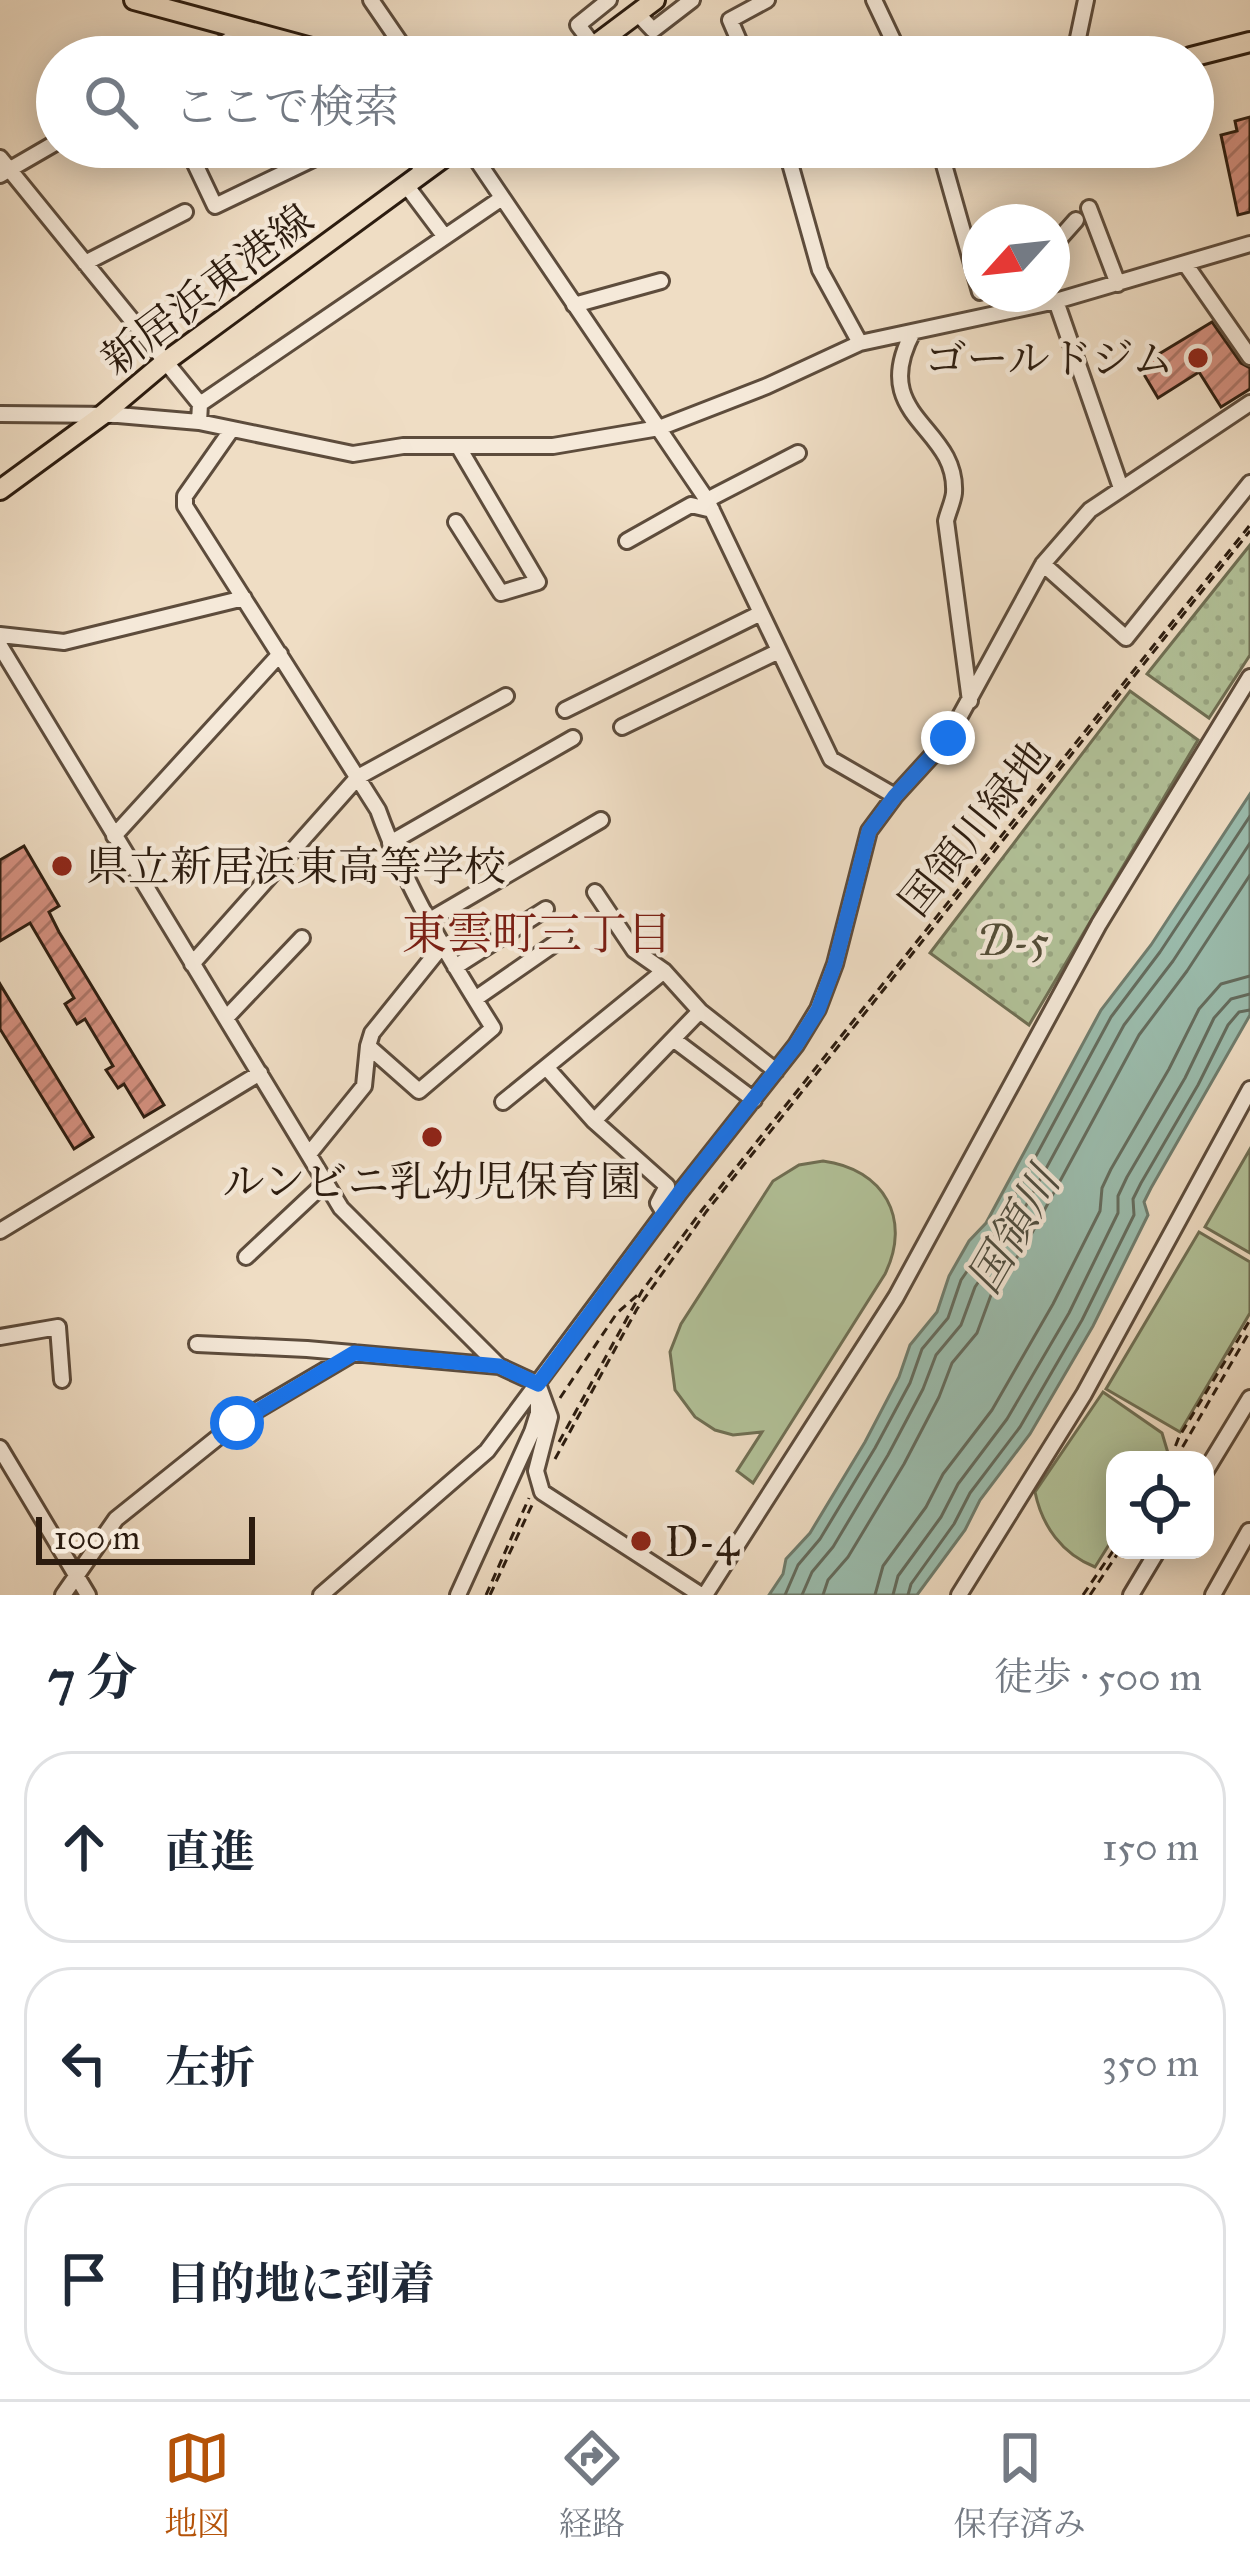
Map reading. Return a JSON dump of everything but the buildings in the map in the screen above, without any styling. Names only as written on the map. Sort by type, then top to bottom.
[{"type":"main road","points":[[134,0],[263,36]]},
{"type":"main road","points":[[607,36],[655,0]]},
{"type":"main road","points":[[1214,51],[1250,42]]},
{"type":"main road","name":"新居浜東港線","points":[[0,490],[429,168]]},
{"type":"street","points":[[371,0],[396,36]]},
{"type":"street","points":[[582,36],[578,25],[609,0]]},
{"type":"street","points":[[637,13],[653,30],[692,0]]},
{"type":"street","points":[[737,36],[730,20],[767,0]]},
{"type":"street","points":[[874,0],[891,36]]},
{"type":"street","points":[[1078,36],[1086,0]]},
{"type":"street","points":[[236,36],[244,31]]},
{"type":"street","points":[[36,152],[3,168],[200,404],[200,422]]},
{"type":"street","points":[[197,168],[214,206],[294,168]]},
{"type":"street","points":[[421,168],[424,172]]},
{"type":"street","points":[[482,168],[710,505],[831,759],[895,796]]},
{"type":"street","points":[[792,168],[820,269],[860,343]]},
{"type":"street","points":[[945,168],[962,229]]},
{"type":"street","points":[[406,184],[445,237]]},
{"type":"street","points":[[200,404],[502,198]]},
{"type":"street","points":[[1089,208],[1118,284]]},
{"type":"street","points":[[85,262],[185,212]]},
{"type":"street","points":[[1070,227],[1076,220]]},
{"type":"street","points":[[1070,297],[1250,244]]},
{"type":"street","points":[[1186,265],[1250,357]]},
{"type":"street","points":[[574,305],[661,280]]},
{"type":"street","points":[[990,315],[993,312]]},
{"type":"street","points":[[0,414],[200,422],[353,454],[403,446],[553,446],[659,428],[860,343],[1004,312]]},
{"type":"street","points":[[1060,312],[1121,488]]},
{"type":"street","points":[[914,332],[898,360],[898,382],[949,469],[954,492],[946,521],[970,704]]},
{"type":"street","points":[[321,1595],[487,1450],[776,1071],[818,1010],[835,964],[869,831],[948,738],[1043,564],[1090,510],[1250,403]]},
{"type":"street","points":[[232,429],[185,496],[185,506],[378,810],[428,920],[493,1028],[419,1091],[368,1046]]},
{"type":"street","points":[[456,522],[500,593],[538,582],[458,446]]},
{"type":"street","points":[[626,542],[691,505],[710,505],[798,453]]},
{"type":"street","points":[[1043,564],[1126,638],[1250,483]]},
{"type":"street","points":[[0,635],[64,642],[244,598]]},
{"type":"street","points":[[566,710],[760,613]]},
{"type":"street","points":[[0,646],[341,1208],[499,1366]]},
{"type":"street","points":[[622,727],[779,651]]},
{"type":"street","points":[[114,836],[280,654]]},
{"type":"street","points":[[197,1344],[499,1366],[538,1384],[550,1417],[536,1471],[549,1498],[703,1595],[896,1297],[1099,924],[1250,676]]},
{"type":"street","points":[[192,964],[358,777],[506,696]]},
{"type":"street","points":[[390,843],[573,738]]},
{"type":"street","points":[[428,920],[601,820]]},
{"type":"street","points":[[595,892],[634,950],[664,970],[700,1010],[776,1071]]},
{"type":"street","points":[[455,967],[546,909]]},
{"type":"street","points":[[226,1018],[302,938]]},
{"type":"street","points":[[475,999],[563,938]]},
{"type":"street","points":[[309,1154],[364,1086],[372,1033],[442,946]]},
{"type":"street","points":[[503,1102],[664,970]]},
{"type":"street","points":[[594,1121],[700,1010]]},
{"type":"street","points":[[673,1039],[754,1100]]},
{"type":"street","points":[[546,1067],[594,1121],[667,1186],[658,1203],[664,1213]]},
{"type":"street","points":[[0,1231],[260,1073]]},
{"type":"street","points":[[966,1593],[1084,1394],[1250,1089]]},
{"type":"street","points":[[246,1257],[326,1182]]},
{"type":"street","points":[[0,1337],[58,1327],[62,1380]]},
{"type":"street","points":[[63,1595],[116,1519],[237,1423],[354,1353]]},
{"type":"street","points":[[458,1595],[532,1432],[538,1384]]},
{"type":"street","points":[[1214,1457],[1250,1398]]},
{"type":"street","points":[[0,1448],[88,1595]]},
{"type":"street","points":[[1213,1595],[1249,1532]]},
{"type":"street","points":[[1134,1594],[1153,1559]]},
{"type":"path","points":[[488,1595],[642,1291],[1250,528]]},
{"type":"path","name":"国領川緑地","points":[[556,1459],[637,1309],[706,1212],[1250,528]]},
{"type":"path","points":[[550,1417],[617,1312],[642,1291]]},
{"type":"path","points":[[1175,1451],[1250,1320]]},
{"type":"path","points":[[1177,1451],[1250,1331]]},
{"type":"path","points":[[1083,1595],[1110,1559]]},
{"type":"path","points":[[1090,1595],[1112,1559]]},
{"type":"green space","points":[[1250,545],[1250,655],[1209,718],[1147,674]]},
{"type":"green space","name":"D-5","points":[[1130,691],[1198,740],[1029,1025],[930,953]]},
{"type":"green space","points":[[1250,1149],[1250,1253],[1205,1227]]},
{"type":"green space","points":[[823,1161],[862,1174],[877,1186],[893,1216],[893,1254],[885,1274],[753,1483],[737,1471],[762,1432],[733,1435],[695,1417],[675,1390],[670,1352],[681,1324],[773,1181],[799,1165]]},
{"type":"green space","points":[[1199,1232],[1250,1262],[1250,1313],[1180,1432],[1106,1389]]},
{"type":"green space","points":[[1103,1392],[1162,1433],[1167,1451],[1106,1451],[1106,1549],[1095,1567],[1055,1537],[1035,1492]]},
{"type":"water","name":"国領川","points":[[1250,794],[1250,1015],[1151,1188],[1144,1202],[1148,1215],[1093,1326],[1030,1434],[917,1595],[769,1595],[783,1574],[786,1559],[810,1533],[865,1442],[910,1345],[937,1312],[949,1276],[969,1241],[986,1223],[1101,1010],[1151,945]]},
{"type":"place","name":"ゴールドジム","points":[[1198,358]]},
{"type":"place","name":"県立新居浜東高等学校","points":[[62,866]]},
{"type":"place","name":"ルンビニ乳幼児保育園","points":[[432,1137]]},
{"type":"place","name":"D-4","points":[[641,1541]]},
{"type":"district","name":"東雲町三丁目","points":[[537,933]]},
{"type":"route","points":[[237,1423],[354,1353],[499,1366],[538,1384],[796,1045],[818,1010],[835,964],[869,831],[948,738]]}]
